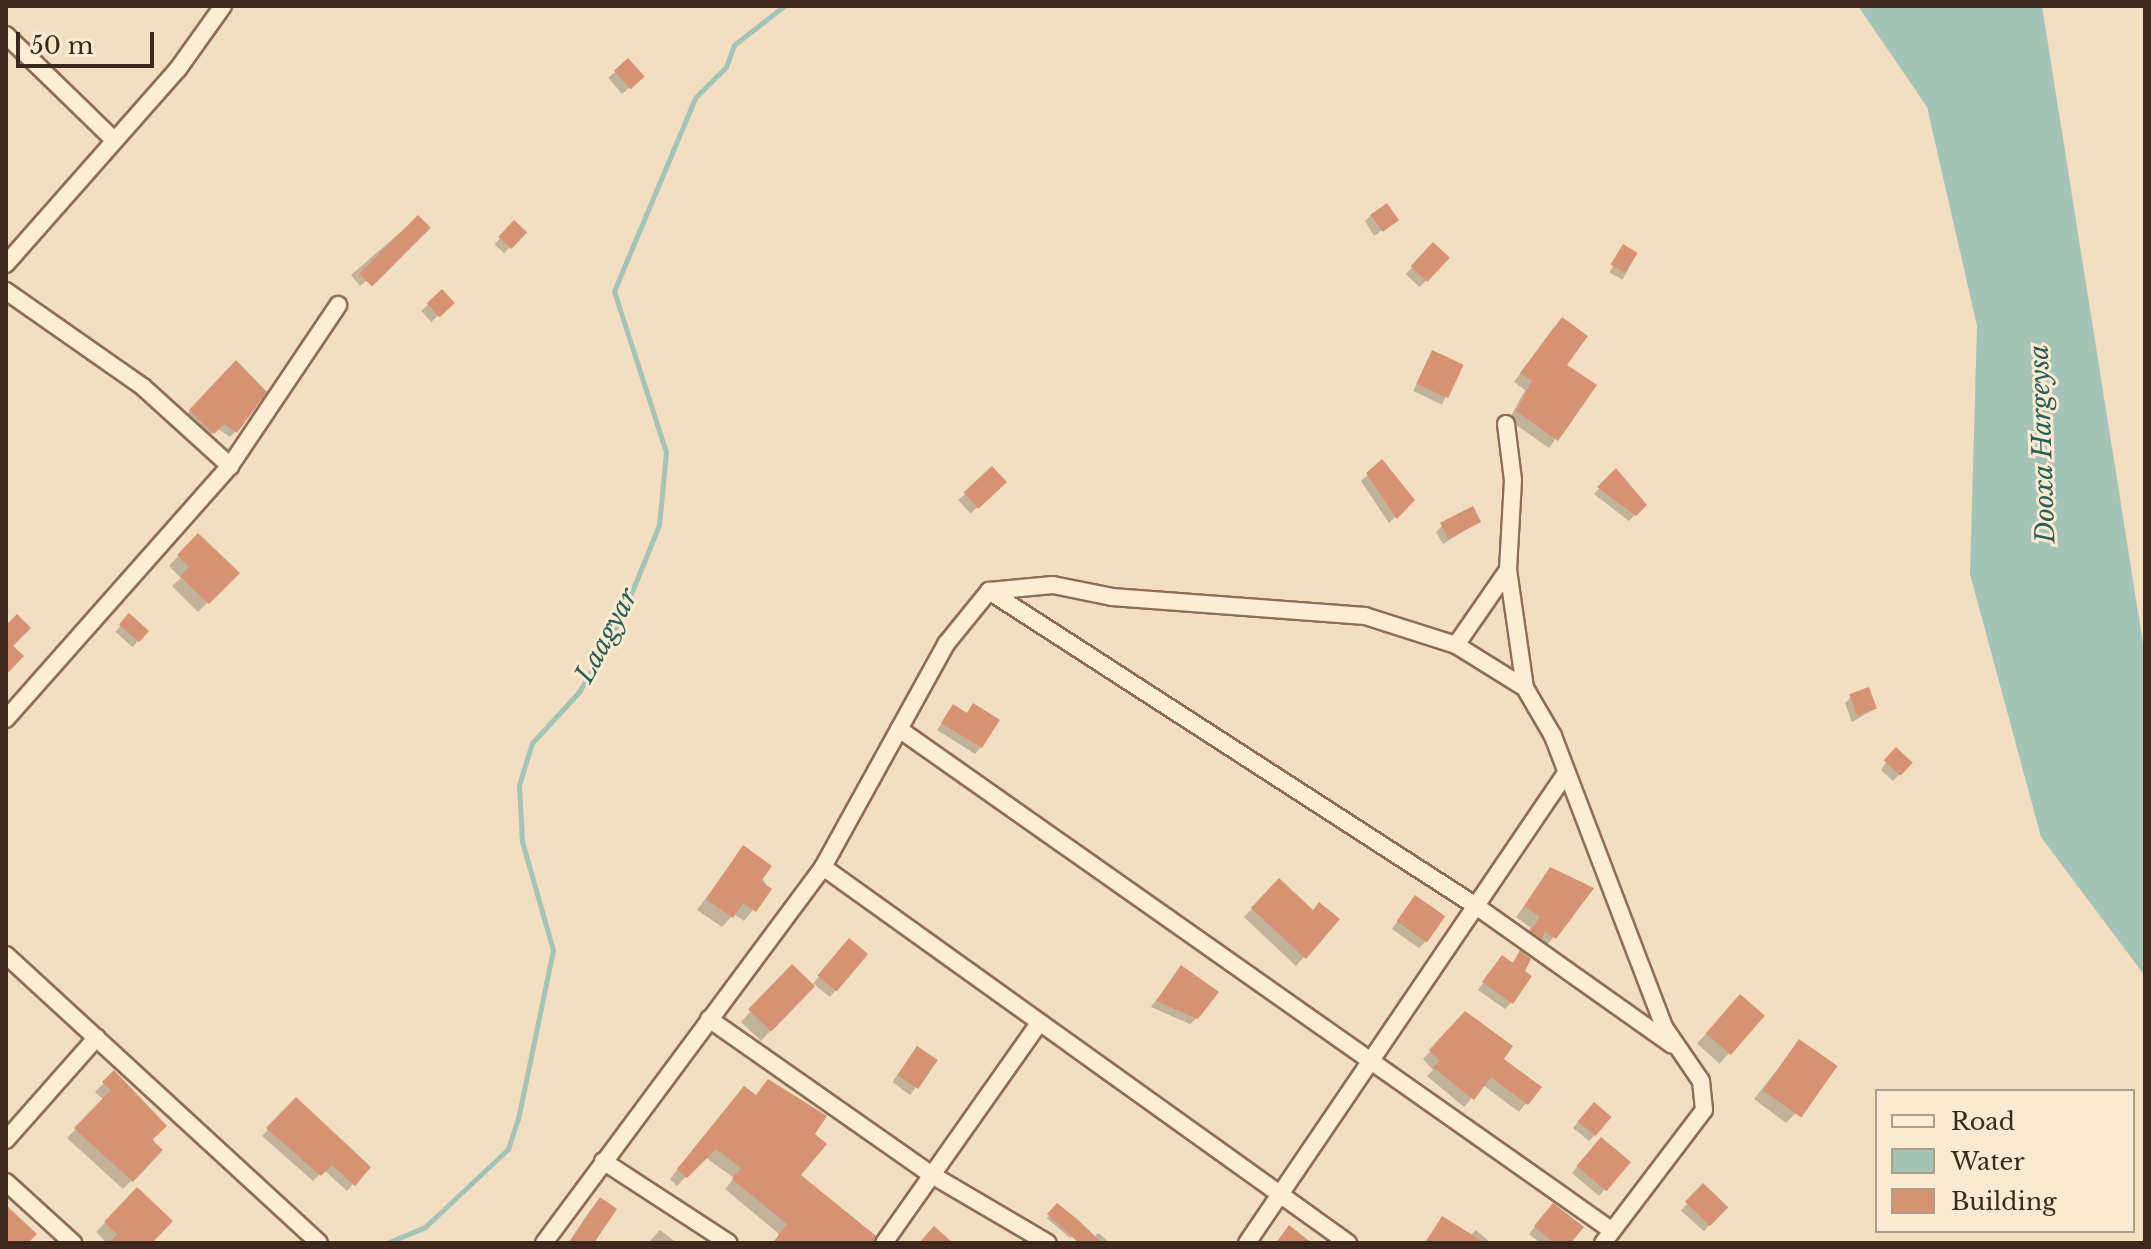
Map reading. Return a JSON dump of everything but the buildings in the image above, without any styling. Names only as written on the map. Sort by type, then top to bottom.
[{"type":"street","points":[[9,256],[217,21],[223,6]]},
{"type":"street","points":[[6,35],[113,139]]},
{"type":"street","points":[[6,291],[143,387],[230,466]]},
{"type":"street","points":[[7,715],[230,466],[338,305]]},
{"type":"street","points":[[899,729],[1374,1057],[1607,1236],[1704,1110],[1701,1081],[1664,1027],[1566,773],[1525,688],[1508,570],[1513,480],[1506,424]]},
{"type":"street","points":[[1456,645],[1508,570]]},
{"type":"street","points":[[544,1243],[823,867],[946,644],[989,591],[1053,585],[1112,597],[1365,616],[1456,645],[1525,688]]},
{"type":"street","points":[[989,591],[1476,906],[1680,1050]]},
{"type":"street","points":[[1247,1243],[1566,773]]},
{"type":"street","points":[[823,867],[1037,1026],[1348,1243]]},
{"type":"street","points":[[6,955],[319,1243]]},
{"type":"street","points":[[709,1019],[932,1175],[1048,1243]]},
{"type":"street","points":[[884,1243],[1037,1026]]},
{"type":"street","points":[[6,1140],[97,1037]]},
{"type":"street","points":[[603,1161],[729,1243]]},
{"type":"street","points":[[6,1182],[73,1243]]},
{"type":"water","name":"Dooxa Hargeysa","points":[[1858,6],[2042,6],[2145,656],[2145,976],[2041,837],[1970,574],[1977,326],[1927,107]]},
{"type":"waterway","name":"Laagyar","points":[[387,1243],[425,1227],[508,1149],[518,1119],[553,950],[522,841],[519,785],[532,743],[579,692],[622,616],[659,525],[666,452],[614,291],[695,98],[726,67],[734,45],[784,6]]}]
